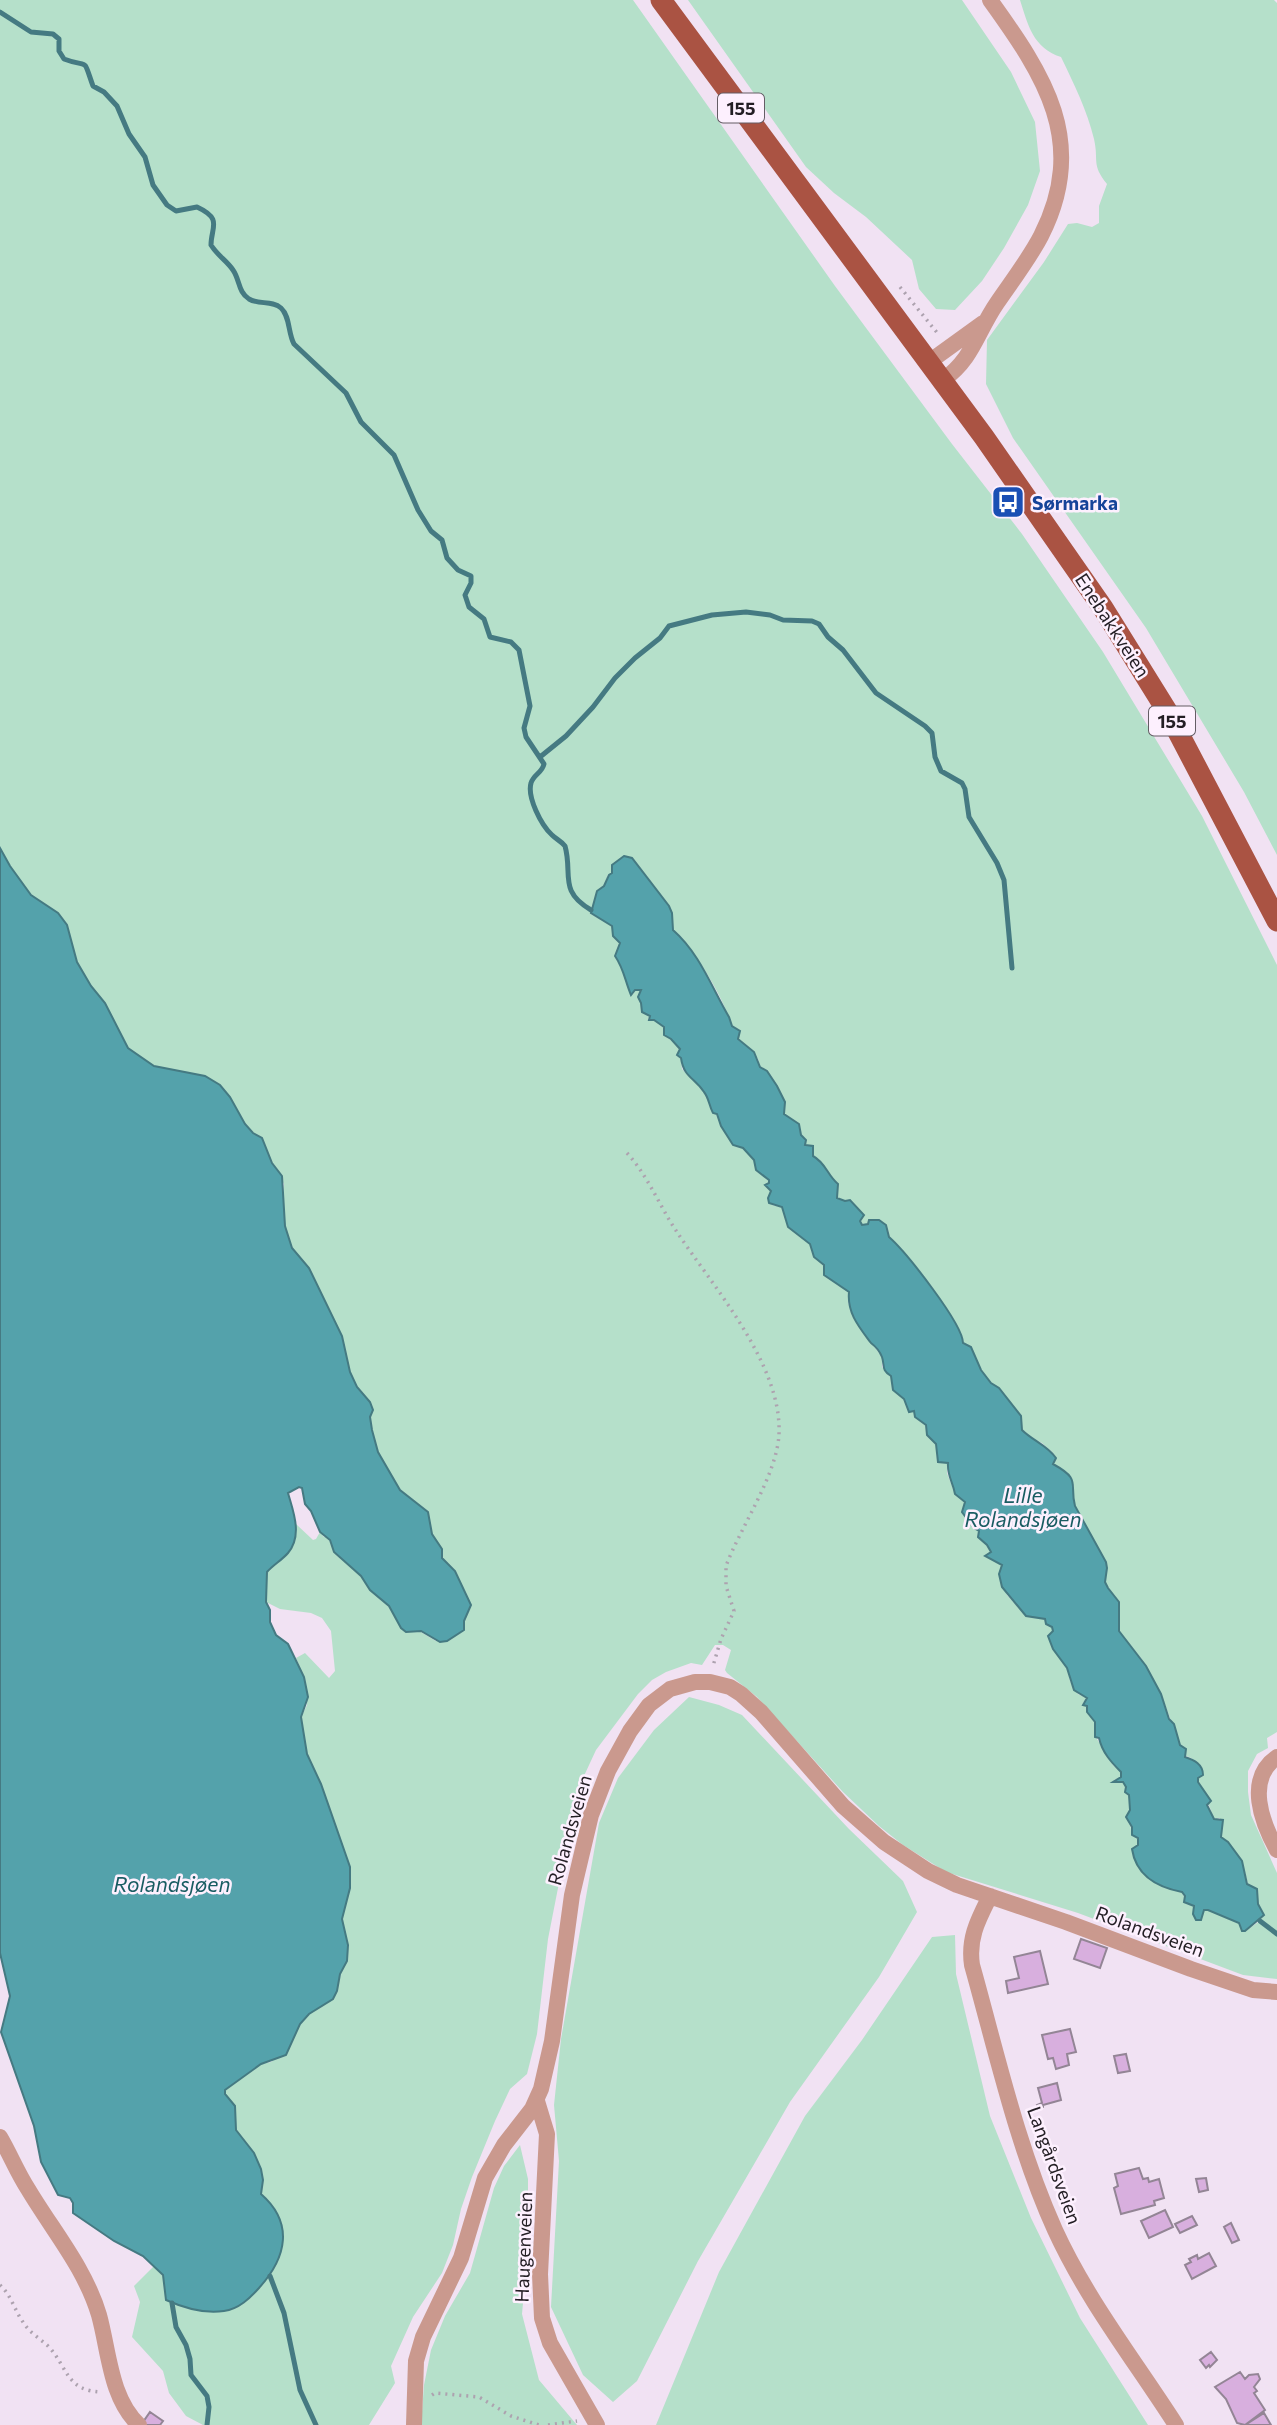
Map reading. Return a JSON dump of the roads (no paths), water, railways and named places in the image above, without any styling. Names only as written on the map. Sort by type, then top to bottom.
[{"type":"main road","name":"Enebakkveien","points":[[662,0],[943,380],[1050,530],[1143,671],[1201,773],[1277,921]]},
{"type":"street","points":[[943,380],[963,364],[970,353],[983,323],[1041,236],[1056,199],[1060,160],[1055,113],[1045,85],[1020,42],[990,0]]},
{"type":"street","points":[[929,362],[983,323]]},
{"type":"street","name":"Rolandsveien","points":[[414,2425],[418,2349],[461,2258],[479,2193],[493,2162],[537,2101],[552,2041],[578,1863],[591,1815],[608,1771],[630,1731],[649,1705],[670,1689],[680,1685],[710,1682],[730,1687],[751,1703],[843,1805],[884,1842],[928,1871],[989,1896],[1253,1990],[1277,1992]]},
{"type":"street","points":[[1277,1757],[1263,1772],[1259,1791],[1262,1814],[1277,1850]]},
{"type":"street","name":"Langårdsveien","points":[[989,1896],[972,1936],[972,1965],[1006,2089],[1039,2191],[1090,2297],[1176,2425]]},
{"type":"street","name":"Haugenveien","points":[[537,2101],[547,2134],[540,2274],[542,2318],[550,2343],[596,2422]]},
{"type":"street","points":[[0,2137],[28,2189],[85,2279],[99,2315],[118,2392],[127,2411],[139,2425]]},
{"type":"water","name":"Rolandsjøen","points":[[0,848],[31,895],[58,913],[67,925],[77,962],[105,1003],[128,1048],[154,1066],[205,1076],[220,1085],[245,1124],[262,1138],[272,1163],[282,1176],[285,1226],[292,1248],[309,1268],[342,1336],[350,1372],[357,1387],[370,1402],[373,1410],[370,1417],[372,1430],[378,1452],[400,1490],[428,1512],[432,1534],[442,1549],[442,1558],[455,1571],[471,1605],[464,1621],[464,1630],[447,1641],[440,1642],[421,1631],[406,1632],[389,1606],[334,1552],[330,1540],[320,1532],[305,1504],[302,1488],[288,1493],[296,1523],[295,1539],[288,1553],[267,1572],[266,1602],[276,1635],[288,1644],[304,1677],[308,1697],[301,1717],[307,1754],[321,1784],[350,1867],[350,1888],[342,1919],[348,1945],[347,1961],[333,1999],[309,2014],[300,2024],[286,2055],[261,2064],[225,2090],[225,2094],[235,2106],[236,2130],[254,2153],[261,2169],[261,2194],[279,2217],[283,2240],[276,2264],[259,2288],[239,2305],[224,2311],[195,2310],[166,2300],[163,2275],[143,2256],[114,2241],[73,2213],[70,2198],[58,2195],[41,2162],[34,2126],[1,2032],[10,1996],[0,1953]]},
{"type":"water","name":"Lille Rolandsjøen","points":[[624,856],[632,858],[669,906],[673,930],[698,960],[732,1026],[740,1031],[738,1039],[754,1052],[760,1067],[767,1071],[777,1086],[785,1102],[784,1114],[799,1124],[801,1135],[806,1140],[805,1145],[813,1146],[813,1156],[838,1184],[837,1198],[850,1200],[864,1215],[860,1221],[862,1225],[868,1224],[869,1220],[879,1220],[886,1225],[889,1237],[908,1257],[944,1305],[961,1334],[963,1343],[971,1347],[981,1370],[1021,1416],[1022,1430],[1044,1446],[1056,1458],[1053,1464],[1071,1478],[1075,1506],[1106,1562],[1105,1582],[1119,1602],[1119,1631],[1146,1666],[1161,1694],[1180,1745],[1186,1749],[1185,1757],[1200,1765],[1203,1775],[1198,1778],[1198,1782],[1211,1801],[1207,1805],[1214,1819],[1223,1820],[1221,1837],[1242,1861],[1247,1884],[1257,1889],[1258,1904],[1264,1915],[1245,1931],[1242,1931],[1239,1923],[1208,1910],[1204,1910],[1201,1920],[1196,1920],[1193,1914],[1194,1906],[1184,1902],[1185,1896],[1182,1892],[1149,1879],[1138,1866],[1132,1849],[1138,1845],[1138,1838],[1132,1835],[1132,1827],[1126,1817],[1130,1810],[1129,1795],[1125,1792],[1123,1782],[1113,1782],[1121,1777],[1121,1772],[1107,1756],[1099,1738],[1095,1737],[1095,1722],[1087,1712],[1087,1706],[1083,1705],[1087,1698],[1074,1690],[1067,1668],[1053,1649],[1048,1636],[1053,1631],[1052,1627],[1046,1624],[1045,1619],[1026,1616],[1002,1587],[999,1574],[1002,1565],[985,1556],[991,1552],[978,1537],[979,1531],[962,1512],[965,1502],[955,1494],[948,1463],[938,1462],[936,1444],[927,1435],[926,1425],[915,1417],[914,1411],[909,1412],[904,1399],[893,1390],[891,1376],[885,1370],[881,1355],[852,1313],[849,1292],[824,1275],[824,1265],[814,1257],[810,1244],[788,1227],[782,1207],[769,1203],[771,1191],[765,1185],[769,1180],[756,1170],[754,1160],[743,1148],[733,1145],[717,1114],[713,1113],[706,1094],[684,1070],[681,1058],[677,1055],[680,1049],[664,1035],[664,1027],[654,1020],[649,1020],[650,1016],[642,1012],[638,997],[641,990],[635,990],[631,995],[615,956],[620,943],[613,936],[612,926],[591,913],[597,891],[604,886],[612,873],[612,865]]},
{"type":"waterway","points":[[0,12],[31,32],[53,34],[59,39],[59,51],[64,59],[86,66],[93,86],[104,92],[117,106],[129,134],[145,157],[153,185],[167,205],[176,211],[197,207],[210,215],[214,224],[211,245],[233,270],[243,293],[253,301],[274,304],[281,308],[286,315],[294,344],[346,393],[361,422],[394,455],[418,510],[431,531],[442,540],[447,558],[458,570],[471,576],[471,583],[465,595],[469,607],[484,619],[490,637],[511,642],[519,650],[530,706],[524,728],[526,737],[544,764],[531,783],[531,796],[539,818],[565,846],[570,889],[574,896],[591,910]]},
{"type":"waterway","points":[[540,757],[566,736],[615,678],[660,638],[669,626],[712,615],[746,612],[819,624],[876,693],[932,733],[935,757],[941,771],[962,783],[969,817],[997,863],[1004,880],[1012,968]]},
{"type":"waterway","points":[[1260,1921],[1277,1934]]},
{"type":"waterway","points":[[270,2276],[284,2313],[300,2390],[316,2425]]},
{"type":"waterway","points":[[172,2303],[176,2327],[190,2359],[191,2375],[207,2396],[207,2425]]},
{"type":"place","name":"Sørmarka","points":[[1008,502]]}]
